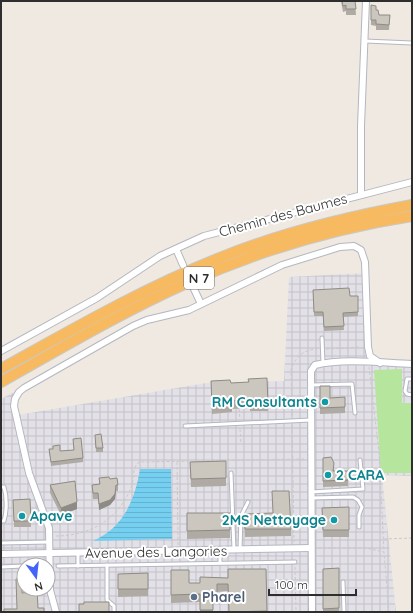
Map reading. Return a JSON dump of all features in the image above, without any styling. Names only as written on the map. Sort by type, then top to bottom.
[{"type":"highway","name":"N 7","points":[[1,369],[141,294],[224,256],[282,235],[321,224],[412,205]]},
{"type":"highway","name":"N 7","points":[[1,382],[158,297],[230,265],[284,246],[325,234],[412,216]]},
{"type":"street","name":"Chemin des Baumes","points":[[1,351],[97,298],[160,256],[204,236],[361,194],[361,126],[366,1]]},
{"type":"street","points":[[361,194],[412,182]]},
{"type":"street","points":[[50,557],[49,528],[23,454],[14,406],[15,399],[19,392],[119,333],[147,320],[189,310],[282,265],[340,247],[354,246],[361,250],[365,262],[368,347],[370,356],[380,363]]},
{"type":"street","points":[[176,249],[183,264]]},
{"type":"street","points":[[194,289],[201,304]]},
{"type":"street","points":[[312,612],[311,370],[313,367],[324,364],[369,362],[412,364]]},
{"type":"street","name":"Avenue des Langories","points":[[1,554],[311,548]]},
{"type":"street","points":[[52,597],[56,612]]},
{"type":"lane","points":[[365,41],[412,43]]},
{"type":"lane","points":[[322,338],[324,364]]},
{"type":"lane","points":[[412,378],[407,379],[405,391],[407,394],[412,395]]},
{"type":"lane","points":[[311,385],[352,384],[355,412]]},
{"type":"lane","points":[[185,426],[311,420]]},
{"type":"lane","points":[[311,495],[363,489],[360,460]]},
{"type":"lane","points":[[231,473],[237,550]]},
{"type":"lane","points":[[1,487],[4,487],[6,494],[5,516],[4,521],[1,521]]},
{"type":"lane","points":[[311,495],[353,497],[358,500],[362,506],[359,515],[359,527]]},
{"type":"lane","points":[[237,550],[241,516],[248,502]]},
{"type":"lane","points":[[1,543],[50,539]]},
{"type":"lane","points":[[220,550],[220,563]]},
{"type":"lane","points":[[78,553],[78,566]]},
{"type":"lane","points":[[58,566],[295,562]]},
{"type":"lane","points":[[1,567],[16,566]]},
{"type":"lane","points":[[107,566],[107,600],[114,606],[114,612]]},
{"type":"lane","points":[[343,582],[344,612]]},
{"type":"path","points":[[294,549],[291,370],[293,364],[297,357],[310,350],[368,347]]},
{"type":"path","points":[[369,362],[379,452],[383,539],[389,612]]},
{"type":"path","points":[[50,539],[82,533],[96,528],[110,518],[121,507],[128,494],[132,483],[134,468],[139,462],[311,459]]},
{"type":"path","points":[[177,462],[178,546]]},
{"type":"path","points":[[383,539],[412,538]]},
{"type":"path","points":[[311,548],[366,548],[384,552]]},
{"type":"path","points":[[295,562],[296,612]]},
{"type":"shaded area","points":[[368,273],[370,349],[373,356],[382,360],[412,361],[412,476],[382,475],[396,612],[1,612],[1,399],[16,391],[12,398],[12,416],[206,383],[284,381],[289,277]]},
{"type":"green space","points":[[402,369],[402,403],[412,403],[412,473],[381,473],[374,370]]},
{"type":"water","points":[[140,469],[171,469],[172,539],[93,541],[112,529],[126,512],[135,492]]},
{"type":"building","points":[[342,1],[355,1],[356,9],[346,9],[346,5],[343,6]]},
{"type":"building","points":[[371,5],[376,6],[376,10],[378,10],[379,15],[390,15],[389,25],[376,24],[376,20],[371,20]]},
{"type":"building","points":[[349,288],[350,296],[358,296],[358,312],[343,313],[344,326],[324,327],[323,312],[314,312],[313,290]]},
{"type":"building","points":[[267,378],[268,403],[250,404],[250,400],[231,401],[232,405],[212,406],[211,381],[230,380],[231,383],[249,382],[248,379]]},
{"type":"building","points":[[320,386],[330,386],[330,398],[345,397],[345,407],[320,408]]},
{"type":"building","points":[[101,434],[103,448],[96,448],[95,435]]},
{"type":"building","points":[[81,438],[83,458],[51,462],[49,449],[53,449],[53,446],[60,445],[60,451],[74,450],[73,439]]},
{"type":"building","points":[[331,457],[334,463],[333,471],[348,471],[348,480],[323,481],[323,458]]},
{"type":"building","points":[[226,461],[226,478],[191,479],[190,462]]},
{"type":"building","points":[[109,477],[110,479],[117,478],[118,485],[116,485],[115,494],[110,500],[99,504],[98,493],[93,493],[92,485],[100,484],[99,478]]},
{"type":"building","points":[[75,481],[77,502],[61,508],[50,485]]},
{"type":"building","points":[[272,491],[289,491],[291,529],[245,529],[244,514],[273,513]]},
{"type":"building","name":"Apave","points":[[30,499],[31,521],[14,521],[13,500]]},
{"type":"building","points":[[349,507],[349,530],[323,530],[322,508]]},
{"type":"building","points":[[187,513],[230,513],[230,530],[187,531]]},
{"type":"building","points":[[339,568],[339,608],[323,609],[323,569]]},
{"type":"building","points":[[228,569],[266,569],[267,611],[229,612],[228,584],[217,584],[217,594],[213,594],[213,610],[200,610],[200,594],[171,595],[171,570],[189,570],[189,583],[200,583],[200,577],[228,578]]},
{"type":"building","points":[[148,573],[148,589],[118,589],[118,574]]},
{"type":"building","points":[[17,597],[37,597],[38,608],[44,608],[44,612],[4,612],[4,609],[17,609]]},
{"type":"building","points":[[84,602],[109,602],[109,612],[79,612],[79,604],[84,604]]},
{"type":"place","name":"RM Consultants","points":[[325,402]]},
{"type":"place","name":"2 CARA","points":[[328,475]]},
{"type":"place","name":"Apave","points":[[22,516]]},
{"type":"place","name":"2MS Nettoyage","points":[[334,520]]},
{"type":"place","name":"Pharel","points":[[194,597]]}]
